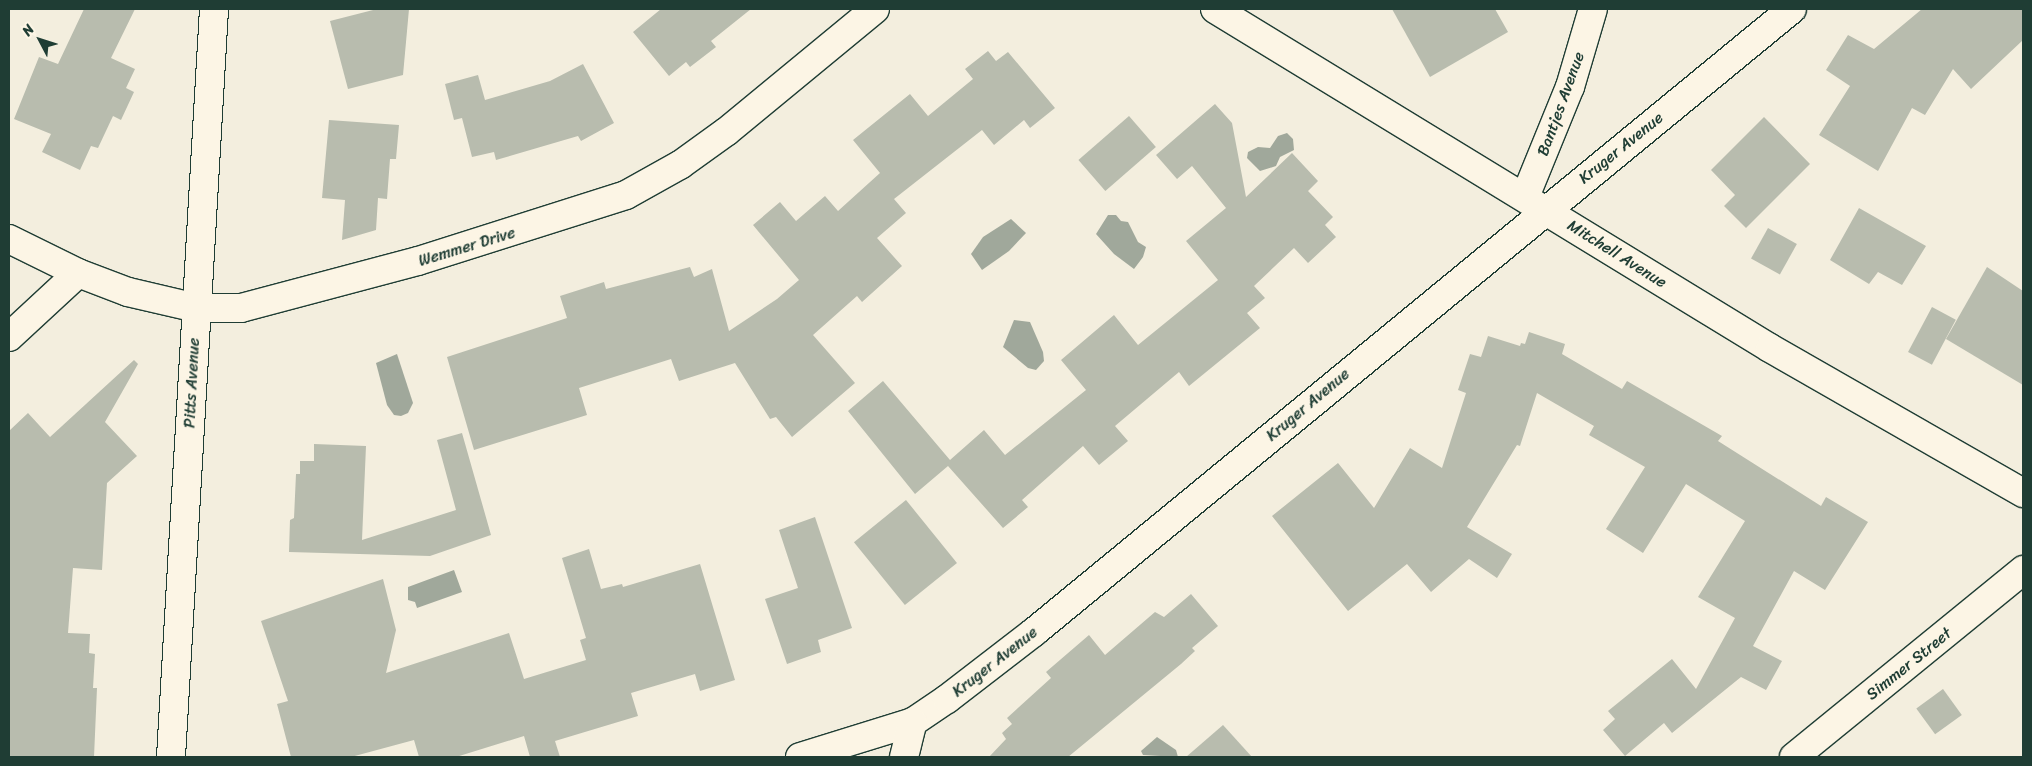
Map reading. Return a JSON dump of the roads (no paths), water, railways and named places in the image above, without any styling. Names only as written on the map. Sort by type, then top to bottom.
[{"type":"street","name":"Pitts Avenue","points":[[171,757],[214,9]]},
{"type":"street","name":"Wemmer Drive","points":[[9,239],[78,273],[128,292],[196,308],[241,308],[418,262],[626,195],[680,165],[726,132],[875,9]]},
{"type":"street","name":"Mitchell Avenue","points":[[1215,9],[1536,203],[1770,348],[2023,493]]},
{"type":"street","name":"Bantjes Avenue","points":[[1536,203],[1593,9]]},
{"type":"street","name":"Kruger Avenue","points":[[800,757],[913,722],[1034,632],[1536,203],[1792,9]]},
{"type":"street","points":[[9,337],[78,273]]},
{"type":"street","name":"Simmer Street","points":[[1794,757],[2023,570]]},
{"type":"street","points":[[904,757],[913,722]]}]
